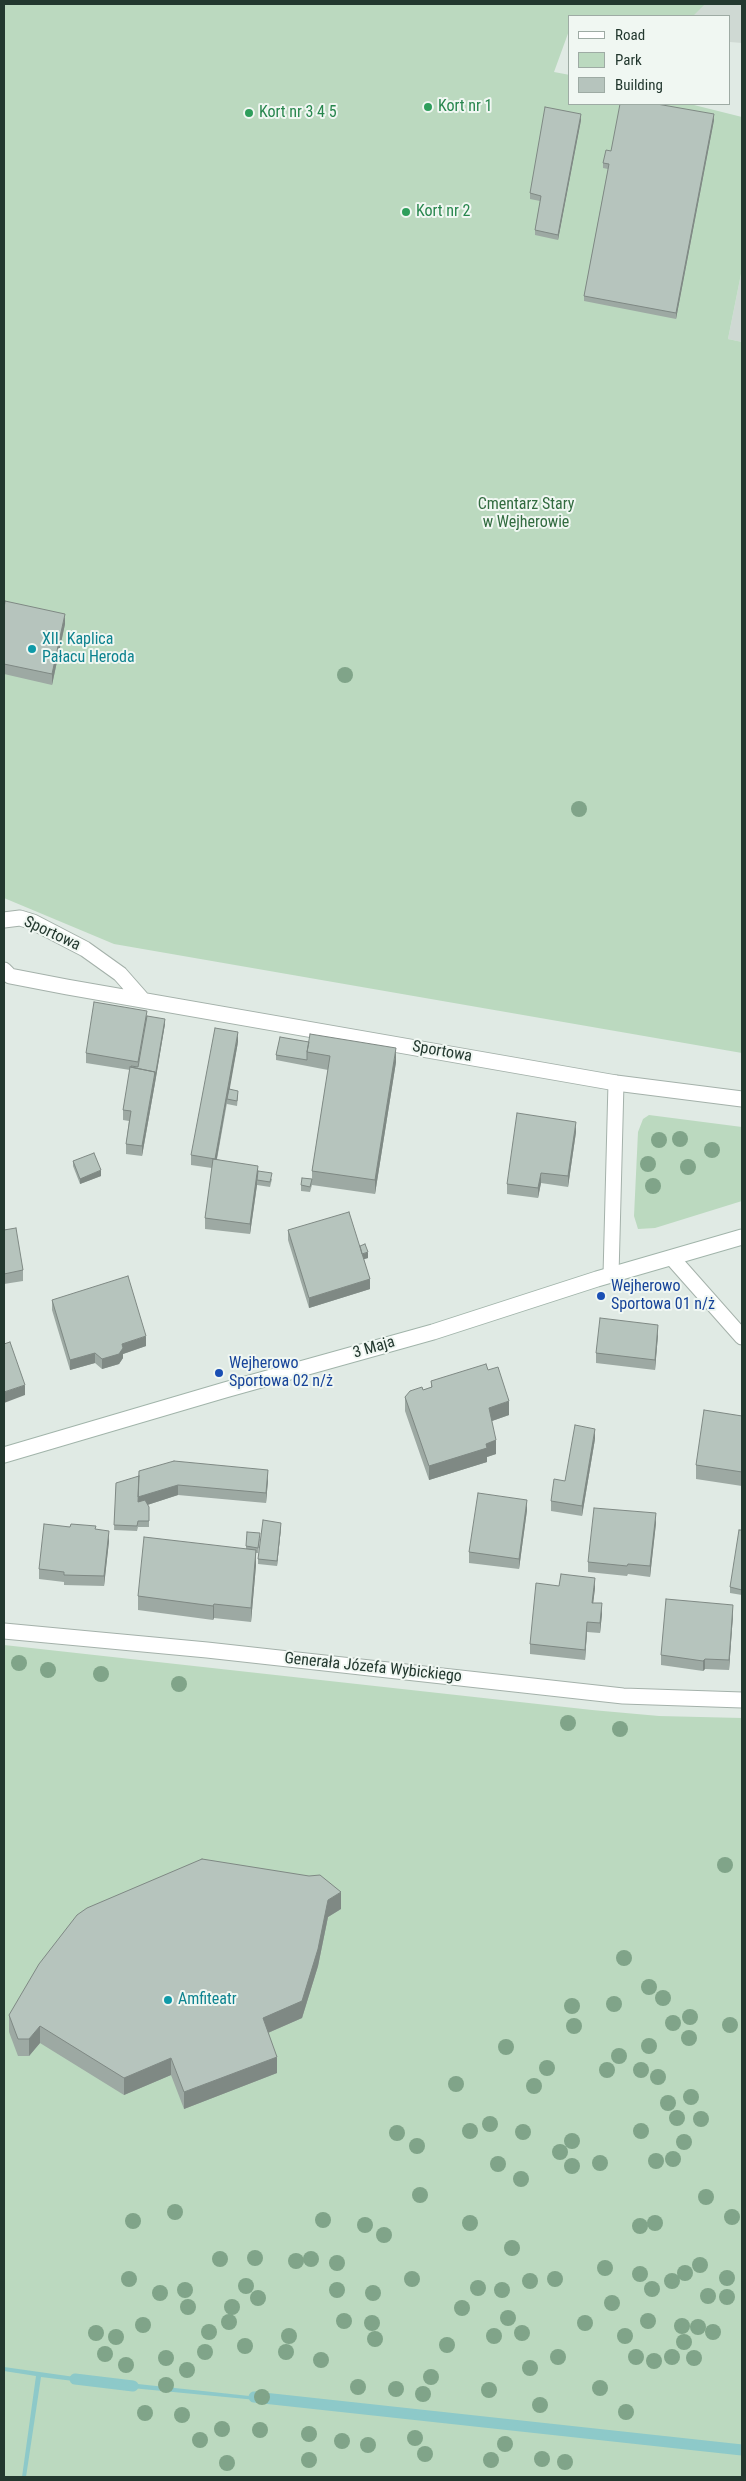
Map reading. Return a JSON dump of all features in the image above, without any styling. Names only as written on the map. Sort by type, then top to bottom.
[{"type":"street","name":"Sportowa","points":[[4,920],[20,918],[34,922],[85,949],[120,974],[142,998]]},
{"type":"street","name":"Sportowa","points":[[4,970],[10,976],[616,1083],[742,1099]]},
{"type":"street","points":[[611,1275],[616,1083]]},
{"type":"street","name":"3 Maja","points":[[4,1456],[216,1393],[433,1332],[611,1275],[742,1237]]},
{"type":"street","points":[[672,1258],[742,1336]]},
{"type":"street","name":"Generała Józefa Wybickiego","points":[[4,1631],[216,1651],[623,1696],[742,1700]]},
{"type":"shaded area","points":[[687,4],[742,4],[742,43],[731,42],[731,15],[675,15]]},
{"type":"shaded area","points":[[742,269],[742,342],[728,339]]},
{"type":"green space","name":"Cmentarz Stary w Wejherowie","points":[[4,4],[705,4],[694,15],[568,15],[568,34],[554,72],[568,75],[568,105],[694,105],[742,117],[742,269],[728,339],[742,342],[742,1053],[114,944],[4,898]]},
{"type":"green space","points":[[649,1115],[742,1127],[742,1201],[655,1228],[638,1229],[634,1216],[638,1132],[643,1119]]},
{"type":"green space","points":[[4,1645],[592,1710],[659,1716],[742,1718],[742,2477],[4,2477]]},
{"type":"water","points":[[4,2367],[89,2379],[90,2383],[41,2377],[26,2477],[22,2477],[36,2376],[4,2371]]},
{"type":"water","points":[[119,2382],[268,2398],[267,2401],[121,2387]]},
{"type":"building","points":[[620,105],[663,105],[714,114],[676,313],[584,296],[609,164],[603,163],[606,150],[611,151]]},
{"type":"building","points":[[545,107],[581,114],[558,235],[535,230],[541,196],[530,193]]},
{"type":"building","name":"XII. Kaplica Pałacu Heroda","points":[[5,601],[65,614],[52,674],[4,664]]},
{"type":"building","points":[[94,1002],[147,1011],[138,1062],[86,1053]]},
{"type":"building","points":[[147,1016],[165,1019],[155,1077],[155,1072],[131,1067],[138,1067]]},
{"type":"building","points":[[215,1028],[238,1032],[215,1159],[191,1155]]},
{"type":"building","points":[[310,1034],[396,1048],[375,1180],[312,1171],[330,1056],[307,1052]]},
{"type":"building","points":[[280,1037],[309,1042],[307,1060],[276,1055]]},
{"type":"building","points":[[130,1067],[155,1072],[142,1146],[126,1144],[131,1111],[123,1110]]},
{"type":"building","points":[[229,1089],[238,1091],[237,1101],[227,1099]]},
{"type":"building","points":[[517,1113],[576,1122],[568,1176],[541,1173],[538,1188],[507,1184]]},
{"type":"building","points":[[94,1153],[101,1170],[80,1179],[73,1161]]},
{"type":"building","points":[[213,1159],[258,1166],[250,1224],[205,1218]]},
{"type":"building","points":[[258,1171],[272,1173],[270,1182],[257,1180]]},
{"type":"building","points":[[302,1178],[312,1179],[310,1187],[301,1185]]},
{"type":"building","points":[[349,1212],[370,1279],[309,1298],[288,1230]]},
{"type":"building","points":[[16,1228],[23,1270],[4,1274],[4,1230]]},
{"type":"building","points":[[365,1244],[368,1252],[362,1254],[360,1246]]},
{"type":"building","points":[[128,1276],[146,1336],[122,1344],[123,1348],[119,1354],[102,1359],[95,1353],[70,1360],[52,1300]]},
{"type":"building","points":[[600,1318],[658,1325],[655,1360],[596,1353]]},
{"type":"building","points":[[10,1342],[25,1385],[4,1392],[4,1344]]},
{"type":"building","points":[[486,1364],[488,1370],[498,1367],[509,1401],[489,1408],[496,1440],[486,1444],[487,1448],[429,1466],[405,1397],[410,1391],[422,1387],[423,1390],[432,1387],[431,1381]]},
{"type":"building","points":[[704,1410],[742,1416],[742,1472],[696,1465]]},
{"type":"building","points":[[575,1425],[595,1429],[582,1506],[551,1501],[554,1479],[565,1481]]},
{"type":"building","points":[[174,1461],[268,1470],[266,1493],[178,1485],[138,1497],[139,1471]]},
{"type":"building","points":[[139,1476],[138,1502],[145,1500],[149,1507],[149,1521],[138,1521],[137,1526],[114,1525],[116,1483]]},
{"type":"building","points":[[478,1493],[527,1500],[519,1559],[469,1552]]},
{"type":"building","points":[[594,1508],[656,1513],[650,1566],[588,1562]]},
{"type":"building","points":[[263,1520],[281,1523],[277,1561],[258,1559]]},
{"type":"building","points":[[44,1524],[70,1527],[71,1524],[96,1526],[95,1529],[109,1531],[104,1576],[64,1575],[64,1572],[39,1569]]},
{"type":"building","points":[[739,1530],[742,1530],[742,1590],[730,1587]]},
{"type":"building","points":[[247,1532],[260,1533],[258,1548],[246,1546]]},
{"type":"building","points":[[144,1537],[256,1550],[251,1608],[214,1604],[213,1606],[138,1596]]},
{"type":"building","points":[[561,1574],[595,1578],[592,1603],[602,1603],[600,1623],[587,1622],[585,1650],[530,1644],[536,1583],[559,1586]]},
{"type":"building","points":[[666,1599],[733,1605],[729,1660],[705,1659],[703,1661],[661,1655]]},
{"type":"building","name":"Amfiteatr","points":[[202,1859],[309,1876],[320,1875],[341,1892],[328,1900],[318,1949],[302,2001],[263,2018],[277,2057],[184,2092],[171,2058],[124,2078],[40,2026],[29,2039],[18,2039],[9,2015],[39,1964],[77,1915],[87,1908]]},
{"type":"waterway","points":[[75,2379],[133,2386]]},
{"type":"waterway","points":[[254,2397],[742,2450]]},
{"type":"place","name":"Kort nr 1","points":[[428,107]]},
{"type":"place","name":"Kort nr 3 4 5","points":[[249,113]]},
{"type":"place","name":"Kort nr 2","points":[[406,212]]},
{"type":"place","name":"XII. Kaplica Pałacu Heroda","points":[[32,649]]},
{"type":"place","name":"Wejherowo Sportowa 01 n/ż","points":[[601,1296]]},
{"type":"place","name":"Wejherowo Sportowa 02 n/ż","points":[[219,1373]]},
{"type":"place","name":"Amfiteatr","points":[[168,2000]]}]
